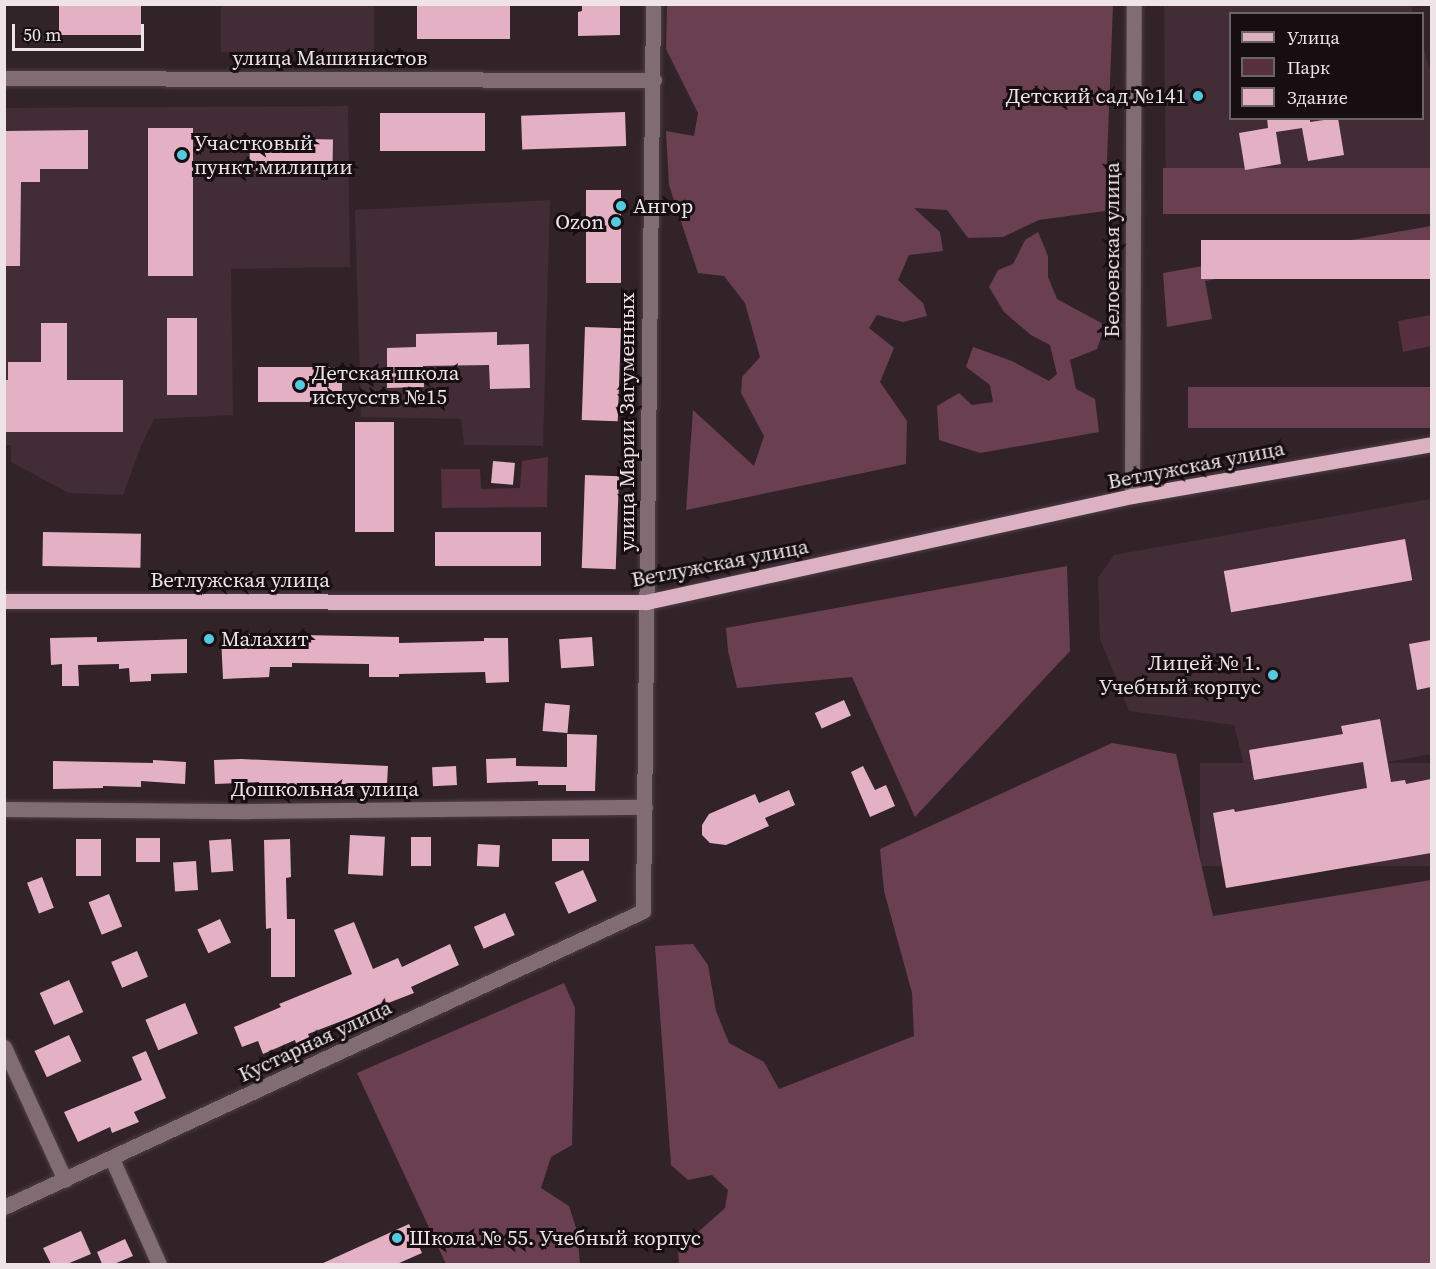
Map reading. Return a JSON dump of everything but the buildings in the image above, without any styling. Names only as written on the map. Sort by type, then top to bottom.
[{"type":"main road","name":"Ветлужская улица","points":[[4,601],[646,602],[1132,496],[1431,444]]},
{"type":"street","name":"улица Марии Загуменных","points":[[643,911],[650,180],[654,4]]},
{"type":"street","name":"Белоевская улица","points":[[1132,496],[1134,4]]},
{"type":"street","name":"улица Машинистов","points":[[4,78],[654,80]]},
{"type":"street","name":"Дошкольная улица","points":[[4,809],[249,811],[645,807]]},
{"type":"street","name":"Кустарная улица","points":[[4,1207],[112,1159],[643,911]]},
{"type":"street","points":[[4,1047],[8,1067],[65,1180]]},
{"type":"street","points":[[112,1159],[159,1264]]},
{"type":"shaded area","points":[[221,5],[374,5],[374,52],[221,52]]},
{"type":"shaded area","points":[[667,5],[1113,5],[1105,211],[1039,220],[1003,237],[968,238],[947,210],[914,208],[940,232],[943,251],[909,255],[898,280],[923,303],[927,316],[903,322],[877,315],[869,328],[894,348],[880,382],[907,421],[906,464],[686,510],[693,410],[754,466],[764,436],[741,393],[742,377],[760,357],[745,303],[724,276],[698,273],[669,185],[666,131],[694,136],[698,113],[666,49]]},
{"type":"shaded area","name":"Детский сад №141","points":[[1164,5],[1411,5],[1413,12],[1229,12],[1229,120],[1424,120],[1424,48],[1431,74],[1431,168],[1166,210]]},
{"type":"shaded area","points":[[348,106],[350,267],[231,269],[233,415],[154,419],[140,448],[123,495],[69,493],[11,462],[11,445],[5,445],[4,108]]},
{"type":"shaded area","points":[[1163,168],[1431,168],[1431,214],[1163,214]]},
{"type":"shaded area","points":[[550,200],[543,446],[464,445],[461,419],[361,417],[355,210]]},
{"type":"shaded area","points":[[1431,226],[1431,240],[1205,281],[1212,319],[1167,327],[1163,273]]},
{"type":"shaded area","points":[[1038,232],[1048,256],[1048,277],[1057,299],[1105,325],[1097,349],[1070,360],[1076,389],[1095,399],[1099,432],[980,453],[939,440],[937,406],[959,393],[972,405],[993,402],[990,385],[966,367],[973,347],[1012,361],[1049,381],[1057,374],[1050,345],[1031,335],[1004,312],[989,287],[998,270],[1013,264],[1025,240]]},
{"type":"shaded area","points":[[1188,387],[1431,387],[1431,428],[1188,428]]},
{"type":"shaded area","name":"Лицей № 1. Учебный корпус","points":[[1431,499],[1431,754],[1250,789],[1234,725],[1129,711],[1100,639],[1098,578],[1114,555]]},
{"type":"shaded area","points":[[1067,566],[1070,651],[915,817],[852,677],[737,688],[728,651],[726,628]]},
{"type":"shaded area","points":[[1112,743],[1176,754],[1213,916],[1431,880],[1431,1264],[679,1264],[678,1250],[725,1208],[728,1190],[712,1175],[688,1180],[671,1165],[655,946],[693,944],[708,965],[716,1011],[729,1043],[764,1062],[779,1089],[914,1036],[912,993],[884,891],[880,849]]},
{"type":"shaded area","points":[[1200,763],[1431,763],[1431,866],[1200,866]]},
{"type":"shaded area","points":[[564,983],[575,1008],[572,1145],[551,1157],[541,1188],[569,1206],[577,1231],[580,1264],[446,1264],[357,1073]]},
{"type":"green space","points":[[1431,315],[1431,346],[1403,352],[1398,321]]},
{"type":"green space","points":[[548,457],[547,507],[442,508],[441,469],[480,469],[481,489],[520,488],[522,461]]},
{"type":"place","name":"Детский сад №141","points":[[1198,96]]},
{"type":"place","name":"Участковый пункт милиции","points":[[182,155]]},
{"type":"place","name":"Ангор","points":[[621,206]]},
{"type":"place","name":"Ozon","points":[[616,222]]},
{"type":"place","name":"Детская школа искусств №15","points":[[300,385]]},
{"type":"place","name":"Малахит","points":[[209,639]]},
{"type":"place","name":"Лицей № 1. Учебный корпус","points":[[1273,675]]},
{"type":"place","name":"Школа № 55. Учебный корпус","points":[[397,1238]]}]
